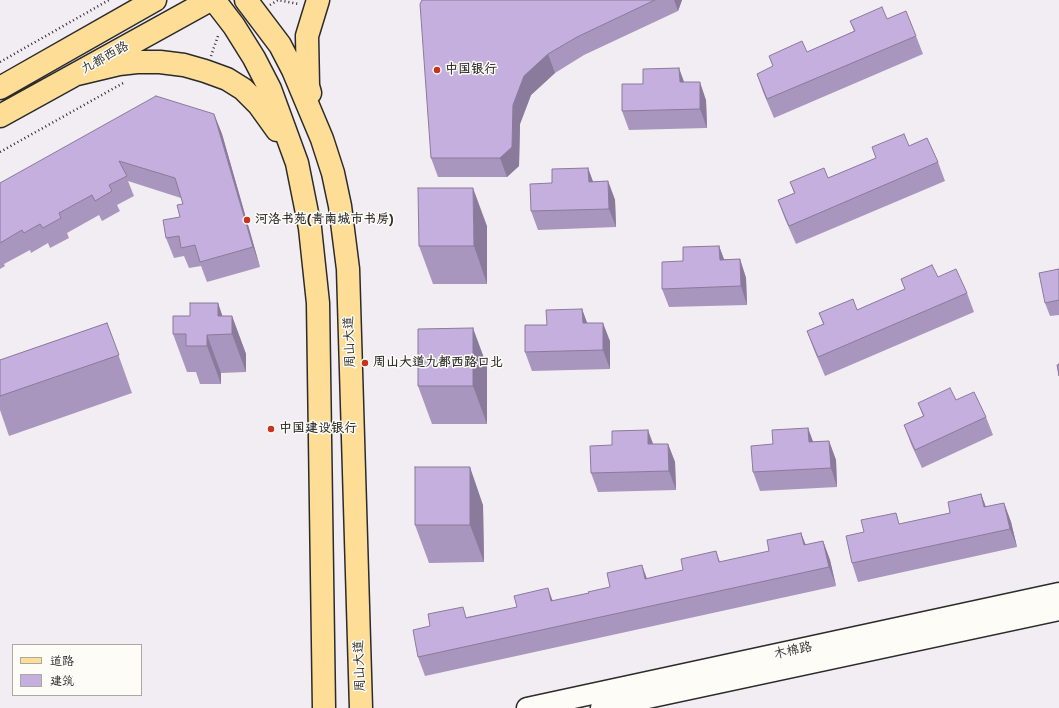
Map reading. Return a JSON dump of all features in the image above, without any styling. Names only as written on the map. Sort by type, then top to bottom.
[{"type":"main road","name":"九都西路","points":[[0,88],[155,0]]},
{"type":"main road","name":"九都西路","points":[[0,116],[210,0]]},
{"type":"main road","points":[[214,0],[234,26],[254,58],[270,89],[297,163],[310,228],[318,303],[324,708]]},
{"type":"main road","name":"周山大道","points":[[246,0],[280,45],[293,70],[322,139],[333,173],[338,200],[348,268],[361,708]]},
{"type":"main road","points":[[318,0],[307,36],[308,86],[322,139]]},
{"type":"main road","points":[[77,74],[119,64],[160,62],[191,67],[228,79],[243,89],[259,105],[273,123],[297,163]]},
{"type":"main road","name":"木棉路","points":[[527,708],[1059,593]]},
{"type":"main road","name":"木棉路","points":[[601,708],[1059,610]]},
{"type":"path","points":[[0,62],[109,0]]},
{"type":"building","points":[[422,0],[655,0],[577,37],[548,54],[524,76],[513,105],[512,147],[500,158],[431,158],[420,4]]},
{"type":"building","points":[[882,7],[887,19],[906,11],[916,36],[767,99],[757,74],[773,66],[769,56],[802,41],[807,52],[855,31],[850,21]]},
{"type":"building","points":[[679,68],[680,82],[700,82],[700,109],[622,111],[622,84],[643,84],[643,69]]},
{"type":"building","points":[[156,96],[214,114],[253,247],[200,262],[195,245],[181,248],[179,236],[166,238],[163,220],[180,217],[177,205],[183,204],[175,178],[119,161],[127,176],[109,185],[112,191],[95,201],[92,195],[59,213],[61,218],[43,228],[40,224],[24,233],[22,230],[0,243],[0,183]]},
{"type":"building","points":[[904,134],[909,146],[927,138],[938,162],[789,226],[778,200],[795,193],[790,182],[824,168],[828,178],[876,158],[872,147]]},
{"type":"building","points":[[588,168],[589,182],[608,181],[609,209],[531,211],[530,184],[552,183],[552,169]]},
{"type":"building","points":[[418,188],[473,188],[474,246],[419,246]]},
{"type":"building","points":[[719,246],[720,260],[740,259],[741,286],[662,289],[662,262],[683,261],[683,247]]},
{"type":"building","points":[[932,265],[938,277],[956,269],[967,293],[818,357],[807,331],[824,324],[819,313],[853,299],[857,310],[905,289],[901,279]]},
{"type":"building","points":[[1059,269],[1059,300],[1045,303],[1039,273]]},
{"type":"building","points":[[190,303],[218,303],[218,316],[232,316],[232,334],[207,335],[207,346],[186,346],[186,334],[173,334],[173,316],[190,316]]},
{"type":"building","points":[[582,309],[583,323],[603,323],[603,350],[525,352],[525,325],[547,325],[546,310]]},
{"type":"building","points":[[107,323],[119,355],[0,396],[0,360]]},
{"type":"building","points":[[473,328],[473,386],[418,386],[418,329]]},
{"type":"building","points":[[1059,364],[1059,376],[1057,365]]},
{"type":"building","points":[[950,388],[956,400],[974,392],[986,417],[915,450],[904,425],[924,416],[918,403]]},
{"type":"building","points":[[808,428],[809,442],[829,441],[831,468],[753,472],[751,446],[773,444],[772,430]]},
{"type":"building","points":[[648,430],[648,444],[668,444],[669,471],[591,473],[590,446],[612,445],[612,431]]},
{"type":"building","points":[[415,467],[470,467],[470,525],[415,525]]},
{"type":"building","points":[[981,494],[984,507],[1004,503],[1010,529],[852,563],[846,536],[864,532],[861,520],[896,513],[899,524],[950,513],[948,502]]},
{"type":"building","points":[[801,533],[804,545],[823,541],[829,567],[418,657],[413,630],[430,626],[428,614],[463,607],[466,618],[517,607],[514,596],[548,588],[551,601],[589,593],[588,592],[610,587],[607,573],[642,565],[645,579],[683,570],[681,559],[716,551],[719,562],[769,551],[767,540]]},
{"type":"place","name":"中国银行","points":[[437,70]]},
{"type":"place","name":"河洛书苑(青南城市书房)","points":[[247,220]]},
{"type":"place","name":"周山大道九都西路口北","points":[[365,363]]},
{"type":"place","name":"中国建设银行","points":[[271,429]]}]
